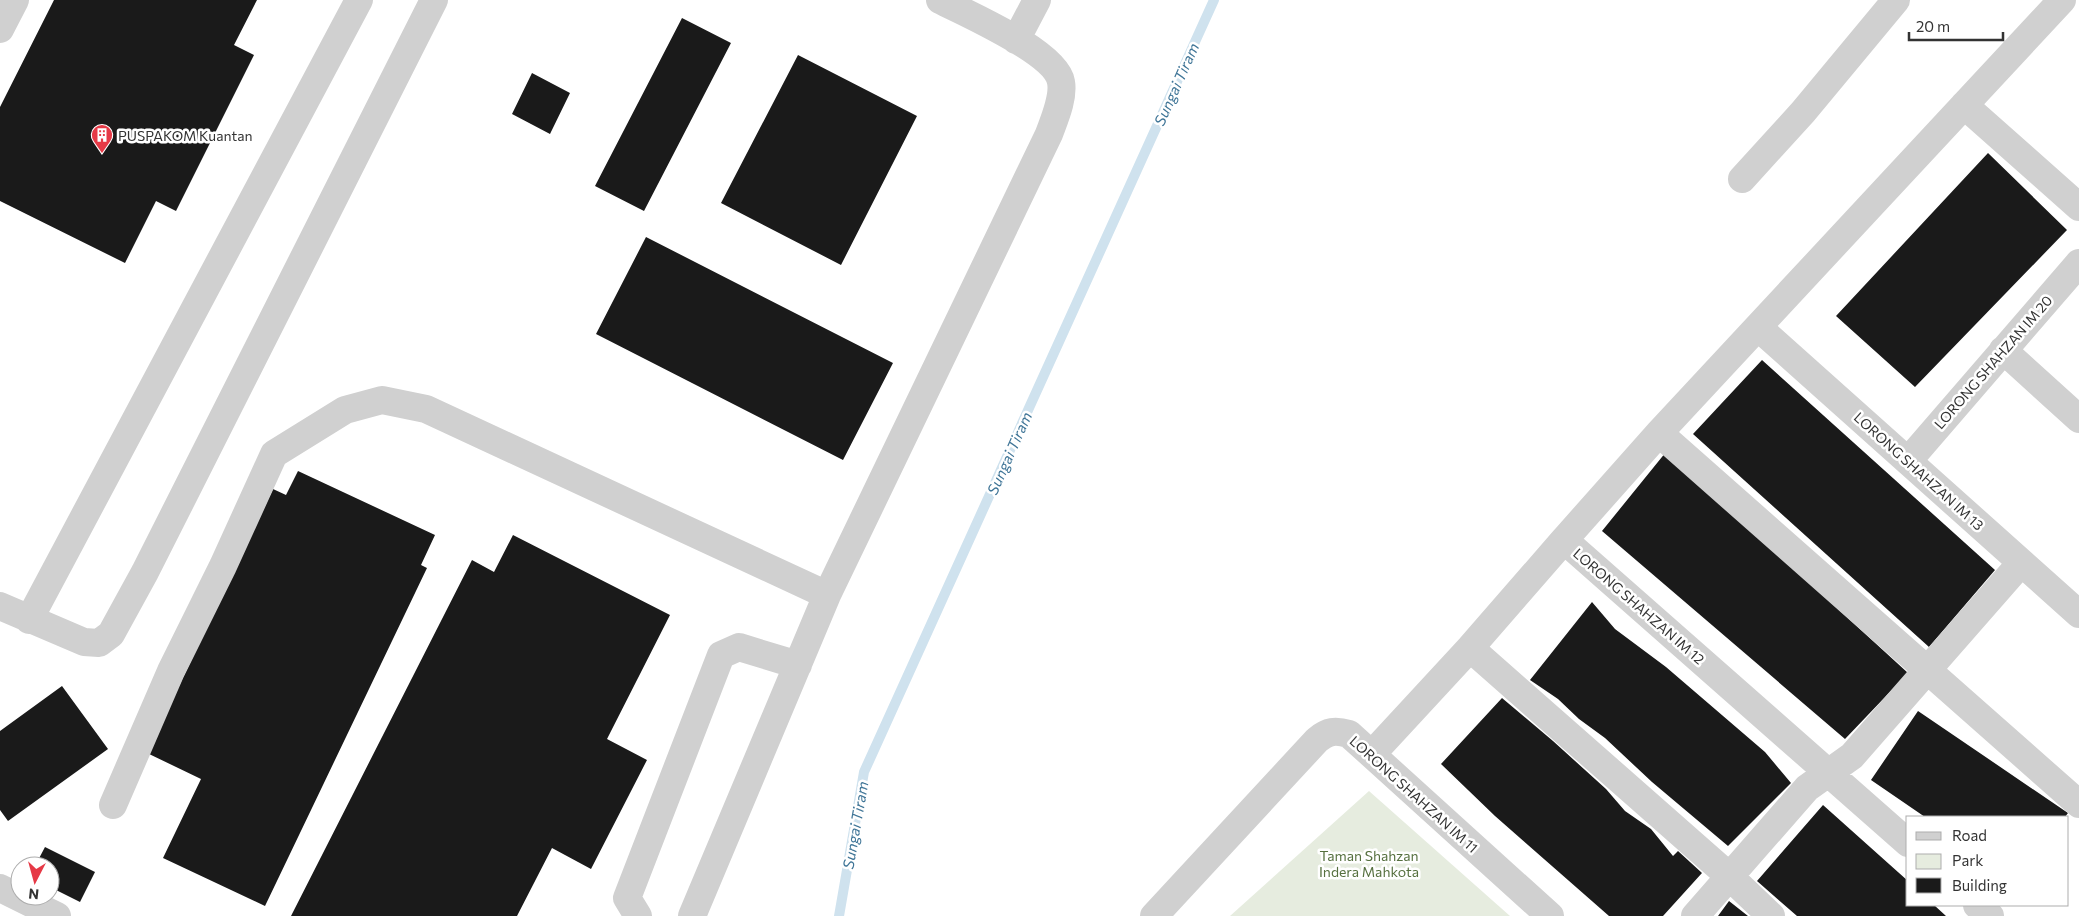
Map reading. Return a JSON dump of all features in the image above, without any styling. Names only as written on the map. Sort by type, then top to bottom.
[{"type":"street","points":[[0,29],[15,0]]},
{"type":"street","points":[[29,620],[359,0]]},
{"type":"street","points":[[0,606],[84,642],[99,643],[110,634],[145,572],[434,0]]},
{"type":"street","points":[[692,916],[827,595],[1049,134],[1059,108],[1061,82],[1049,62],[1030,47],[940,0]]},
{"type":"street","points":[[1016,40],[1037,0]]},
{"type":"street","points":[[1742,179],[1803,112],[1896,0]]},
{"type":"street","points":[[1564,540],[1659,433],[2062,0]]},
{"type":"street","points":[[1964,105],[2079,207]]},
{"type":"street","name":"LORONG SHAHZAN IM 20","points":[[1908,461],[2079,263]]},
{"type":"street","name":"LORONG SHAHZAN IM 13","points":[[1758,328],[2079,614]]},
{"type":"street","points":[[2003,350],[2079,419]]},
{"type":"street","points":[[113,805],[172,671],[274,454],[345,410],[382,400],[426,409],[827,595]]},
{"type":"street","points":[[1659,433],[1929,669],[2079,804]]},
{"type":"street","name":"LORONG SHAHZAN IM 12","points":[[1372,754],[1470,648],[1564,540],[1906,841]]},
{"type":"street","points":[[1695,916],[1807,788],[1852,756],[2021,563]]},
{"type":"street","points":[[638,916],[627,898],[721,655],[739,646],[798,665]]},
{"type":"street","points":[[1470,648],[1729,876],[1771,916]]},
{"type":"street","name":"LORONG SHAHZAN IM 11","points":[[1154,916],[1316,740],[1326,732],[1338,731],[1349,734],[1372,754],[1550,916]]},
{"type":"street","points":[[0,888],[57,916]]},
{"type":"street","points":[[1978,906],[1990,916]]},
{"type":"green space","name":"Taman Shahzan Indera Mahkota","points":[[1369,791],[1510,916],[1230,916]]},
{"type":"building","name":"PUSPAKOM Kuantan","points":[[54,0],[257,0],[234,45],[254,55],[176,211],[156,201],[125,263],[0,201],[0,107]]},
{"type":"building","points":[[682,18],[731,43],[644,211],[595,186]]},
{"type":"building","points":[[798,55],[917,116],[841,265],[721,203]]},
{"type":"building","points":[[532,73],[570,93],[550,134],[512,114]]},
{"type":"building","points":[[1988,153],[2067,230],[1915,387],[1836,316]]},
{"type":"building","points":[[646,237],[893,363],[843,460],[596,334]]},
{"type":"building","points":[[1762,360],[1995,570],[1929,647],[1693,434]]},
{"type":"building","points":[[1666,452],[1908,673],[1845,739],[1602,531]]},
{"type":"building","points":[[298,471],[435,535],[421,565],[427,568],[265,906],[163,858],[201,779],[147,753],[273,489],[286,495]]},
{"type":"building","points":[[513,535],[670,615],[607,739],[647,760],[591,869],[552,848],[517,916],[291,916],[472,560],[494,572]]},
{"type":"building","points":[[1592,602],[1615,629],[1666,667],[1765,752],[1791,783],[1728,846],[1652,782],[1605,738],[1579,719],[1558,699],[1530,680]]},
{"type":"building","points":[[62,686],[108,749],[8,821],[0,810],[0,731]]},
{"type":"building","points":[[1502,698],[1606,789],[1625,811],[1651,829],[1673,856],[1678,851],[1702,873],[1663,916],[1609,916],[1495,816],[1441,764]]},
{"type":"building","points":[[1918,711],[2068,813],[2066,816],[1924,816],[1871,780]]},
{"type":"building","points":[[1823,805],[1906,879],[1906,906],[1935,906],[1946,916],[1797,916],[1757,881]]},
{"type":"building","points":[[45,847],[95,872],[80,902],[60,892],[60,856],[40,856]]},
{"type":"building","points":[[1729,901],[1748,916],[1718,916]]},
{"type":"waterway","name":"Sungai Tiram","points":[[839,916],[864,772],[1214,0]]},
{"type":"place","name":"PUSPAKOM Kuantan","points":[[102,154]]}]
